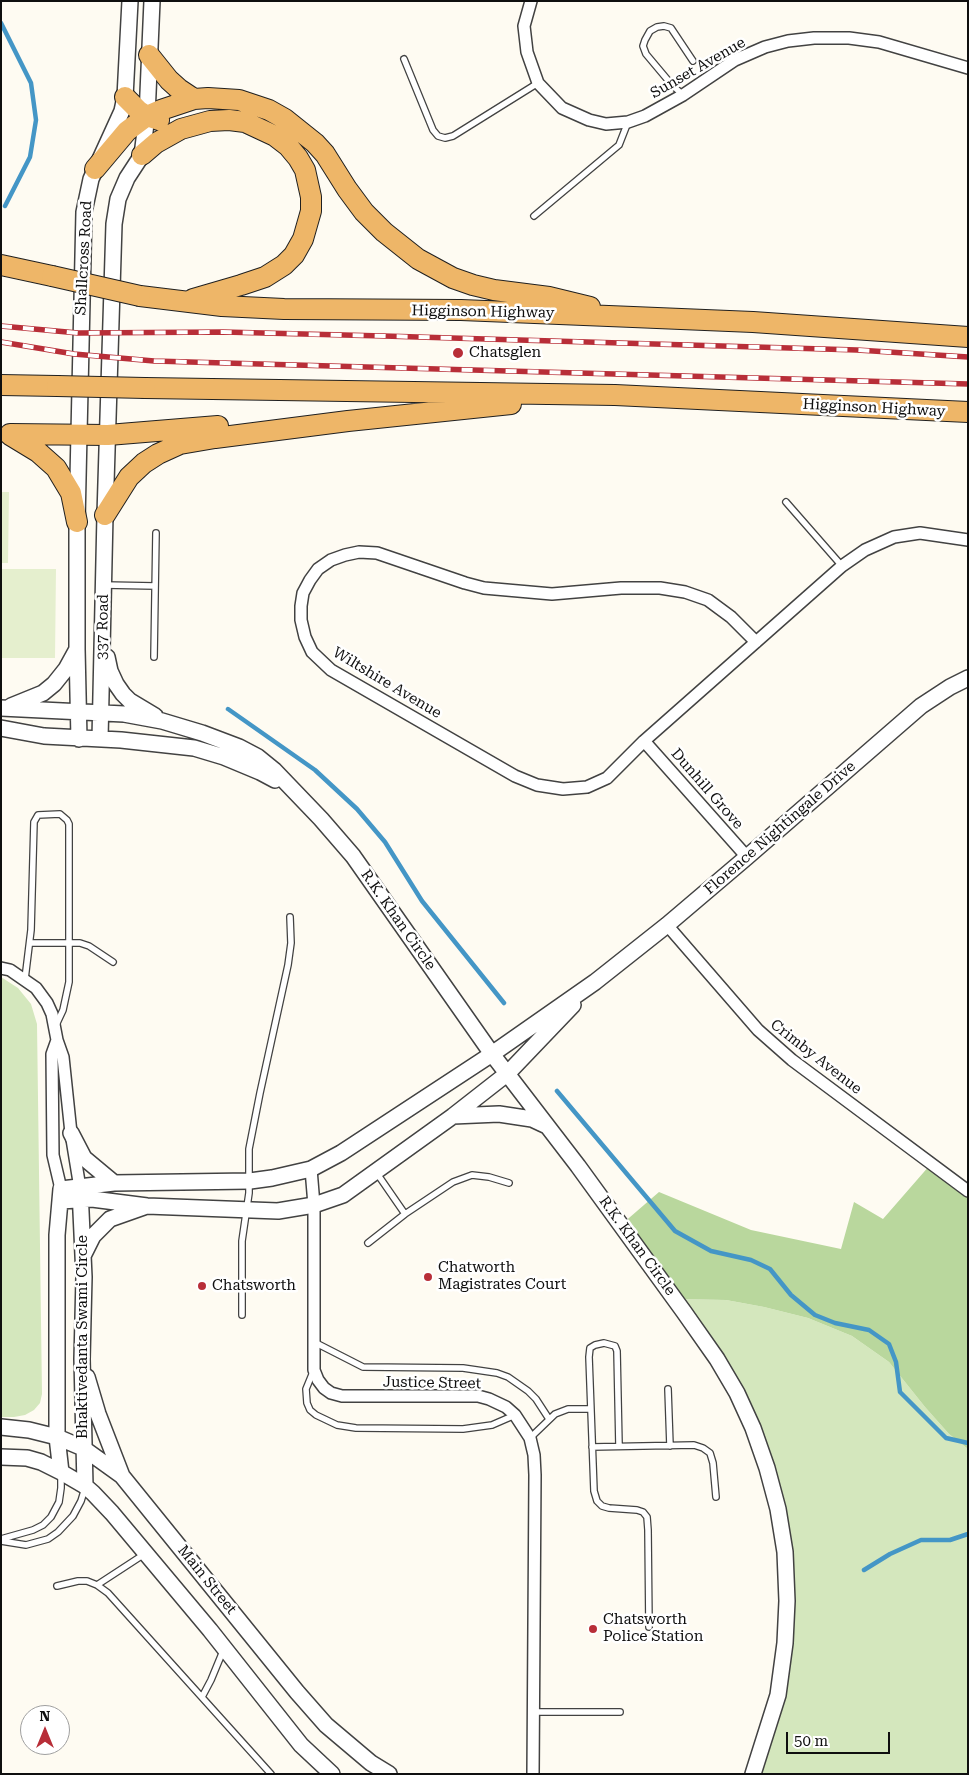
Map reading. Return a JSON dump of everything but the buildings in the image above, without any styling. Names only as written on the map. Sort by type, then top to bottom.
[{"type":"highway","points":[[149,55],[169,80],[194,99]]},
{"type":"highway","points":[[125,97],[147,116],[169,122],[196,124]]},
{"type":"highway","points":[[96,168],[127,130],[147,116],[170,106],[194,99],[239,100],[269,110],[301,131],[320,148],[364,212],[384,232],[418,259],[453,278],[494,290],[549,297],[634,317]]},
{"type":"highway","points":[[142,155],[156,143],[196,124],[229,120],[245,122],[275,136],[288,146],[305,170],[310,190],[311,211],[303,239],[294,255],[276,271],[253,282],[184,301]]},
{"type":"highway","name":"Higginson Highway","points":[[1,265],[140,296],[222,306],[284,309],[461,310],[634,317],[753,322],[968,337]]},
{"type":"highway","name":"Higginson Highway","points":[[1,385],[615,395],[968,412]]},
{"type":"highway","points":[[105,515],[129,477],[144,463],[180,444],[348,421],[615,395]]},
{"type":"highway","points":[[6,434],[108,435],[291,420],[348,421]]},
{"type":"highway","points":[[6,434],[38,452],[56,468],[71,492],[77,522]]},
{"type":"street","name":"Shallcross Road","points":[[77,522],[84,212],[88,190],[116,126],[125,97],[130,1]]},
{"type":"street","name":"Shallcross Road","points":[[105,515],[114,224],[118,200],[127,178],[142,155],[147,116],[152,1]]},
{"type":"street","name":"Sunset Avenue","points":[[530,1],[524,26],[527,52],[538,83],[562,108],[589,120],[606,124],[628,122],[645,116],[683,95],[734,60],[765,47],[788,41],[814,38],[849,38],[879,42],[968,68]]},
{"type":"street","name":"337 Road","points":[[100,739],[105,515]]},
{"type":"street","name":"337 Road","points":[[77,522],[79,738]]},
{"type":"street","name":"Wiltshire Avenue","points":[[756,642],[731,617],[708,600],[685,592],[660,588],[621,588],[552,594],[484,588],[377,553],[359,552],[331,560],[318,569],[303,593],[301,620],[305,637],[312,652],[331,670],[515,776],[537,785],[563,789],[587,786],[607,778],[644,741],[842,566],[866,550],[894,538],[920,533],[968,540]]},
{"type":"street","points":[[103,641],[110,671],[123,694],[130,701],[162,720]]},
{"type":"street","points":[[2,708],[16,705],[43,693],[54,684],[66,669],[77,649]]},
{"type":"street","name":"Florence Nightingale Drive","points":[[492,1054],[595,982],[667,925],[921,706],[968,678]]},
{"type":"street","name":"R.K. Khan Circle","points":[[2,708],[142,716],[162,720],[239,747],[274,770],[353,856],[492,1054],[548,1126],[717,1359],[737,1393],[768,1468],[778,1509],[785,1552],[787,1601],[785,1643],[778,1695],[753,1774]]},
{"type":"street","name":"R.K. Khan Circle","points":[[1,728],[44,736],[173,744],[209,751],[260,772],[294,791]]},
{"type":"street","name":"Dunhill Grove","points":[[644,741],[747,857]]},
{"type":"street","name":"Crimby Avenue","points":[[667,925],[758,1030],[792,1060],[968,1191]]},
{"type":"street","name":"Bhaktivedanta Swami Circle","points":[[1,968],[10,970],[36,988],[48,1003],[56,1026],[57,1040],[63,1057],[80,1194],[84,1255],[82,1359],[85,1486]]},
{"type":"street","name":"Florence Nightingale Drive","points":[[508,1073],[595,982]]},
{"type":"street","name":"Bhaktivedanta Swami Circle","points":[[57,1040],[52,1054],[53,1154],[61,1195],[57,1236],[57,1436],[60,1472]]},
{"type":"street","points":[[80,1194],[114,1183],[250,1181],[311,1169],[341,1153],[492,1054]]},
{"type":"street","points":[[61,1195],[80,1194],[147,1206],[278,1211],[314,1206],[343,1195],[453,1116],[508,1073]]},
{"type":"street","points":[[453,1116],[499,1114],[532,1119],[548,1126]]},
{"type":"street","points":[[71,1133],[84,1158],[114,1183]]},
{"type":"street","points":[[311,1169],[314,1206],[314,1370]]},
{"type":"street","points":[[84,1255],[93,1236],[110,1219],[147,1206]]},
{"type":"street","points":[[82,1359],[98,1414],[122,1476]]},
{"type":"street","name":"Justice Street","points":[[314,1370],[324,1388],[331,1393],[342,1396],[478,1396],[498,1403],[515,1415],[530,1438],[534,1455],[535,1475],[533,1774]]},
{"type":"street","name":"Main Street","points":[[1,1427],[57,1436],[83,1448],[122,1476],[297,1692],[371,1769],[389,1774]]},
{"type":"street","name":"Main Street","points":[[1,1457],[27,1458],[41,1462],[85,1486],[112,1513],[146,1553],[301,1745],[329,1772]]},
{"type":"lane","points":[[683,95],[662,74],[646,54],[643,46],[644,40],[650,31],[657,27],[671,28],[693,61]]},
{"type":"lane","points":[[404,59],[433,130],[438,136],[445,138],[453,136],[538,83]]},
{"type":"lane","points":[[534,216],[619,146],[628,122]]},
{"type":"lane","points":[[786,502],[842,566]]},
{"type":"lane","points":[[154,657],[156,533]]},
{"type":"lane","points":[[104,584],[155,586]]},
{"type":"lane","points":[[25,980],[30,943],[34,822],[38,815],[64,816],[69,824],[69,982],[56,1026]]},
{"type":"lane","points":[[242,1314],[242,1241],[250,1181],[249,1148],[288,965],[291,936],[290,918]]},
{"type":"lane","points":[[30,943],[69,942],[90,946],[113,962]]},
{"type":"lane","points":[[376,1172],[405,1214]]},
{"type":"lane","points":[[368,1243],[405,1214],[453,1182],[472,1176],[489,1177],[509,1183]]},
{"type":"lane","points":[[314,1342],[363,1367],[462,1368],[497,1373],[508,1377],[528,1391],[550,1419]]},
{"type":"lane","points":[[619,1446],[617,1350],[610,1343],[595,1344],[590,1348],[589,1357],[594,1491],[597,1501],[602,1506],[637,1510],[643,1512],[646,1517],[648,1530],[649,1627]]},
{"type":"lane","points":[[314,1370],[306,1388],[307,1403],[310,1410],[316,1415],[336,1425],[356,1428],[463,1429],[492,1425],[515,1415]]},
{"type":"lane","points":[[668,1389],[670,1446]]},
{"type":"lane","points":[[530,1438],[555,1414],[568,1409],[590,1409]]},
{"type":"lane","points":[[592,1447],[694,1446],[703,1448],[710,1453],[713,1463],[716,1497]]},
{"type":"lane","points":[[1,1540],[33,1530],[44,1525],[51,1518],[59,1502],[61,1488],[60,1472]]},
{"type":"lane","points":[[1,1540],[26,1545],[48,1539],[58,1532],[73,1516],[81,1501],[85,1486]]},
{"type":"lane","points":[[97,1584],[146,1553]]},
{"type":"lane","points":[[56,1586],[87,1581],[97,1584],[108,1593],[271,1774]]},
{"type":"lane","points":[[202,1697],[224,1649]]},
{"type":"lane","points":[[534,1712],[620,1712]]},
{"type":"green space","points":[[1,492],[9,492],[8,563],[1,563]]},
{"type":"green space","points":[[1,569],[56,569],[55,658],[1,658]]},
{"type":"green space","points":[[1,977],[18,988],[31,1004],[37,1024],[42,1394],[40,1403],[34,1410],[25,1415],[14,1417],[1,1417]]},
{"type":"green space","points":[[930,1165],[968,1194],[968,1449],[949,1434],[889,1362],[852,1336],[808,1318],[764,1307],[726,1300],[677,1299],[622,1224],[659,1192],[751,1230],[841,1249],[854,1202],[883,1219]]},
{"type":"green space","points":[[677,1299],[726,1300],[764,1307],[808,1318],[852,1336],[889,1362],[949,1434],[968,1449],[968,1774],[753,1774],[779,1695],[789,1603],[755,1429]]},
{"type":"waterway","points":[[1,23],[31,83],[36,120],[30,157],[5,206]]},
{"type":"waterway","points":[[228,709],[315,770],[357,809],[385,842],[422,901],[504,1003]]},
{"type":"waterway","points":[[557,1091],[675,1231],[711,1251],[751,1260],[770,1269],[791,1295],[815,1315],[835,1323],[869,1330],[889,1344],[896,1362],[900,1392],[946,1438],[968,1443]]},
{"type":"waterway","points":[[864,1570],[890,1554],[921,1540],[950,1540],[968,1534]]},
{"type":"railway","points":[[1,326],[78,333],[223,332],[384,336],[857,350],[968,357]]},
{"type":"railway","points":[[1,342],[74,354],[154,361],[968,384]]},
{"type":"place","name":"Chatsglen","points":[[458,353]]},
{"type":"place","name":"Chatworth Magistrates Court","points":[[428,1277]]},
{"type":"place","name":"Chatsworth","points":[[202,1286]]},
{"type":"place","name":"Chatsworth Police Station","points":[[593,1629]]}]
